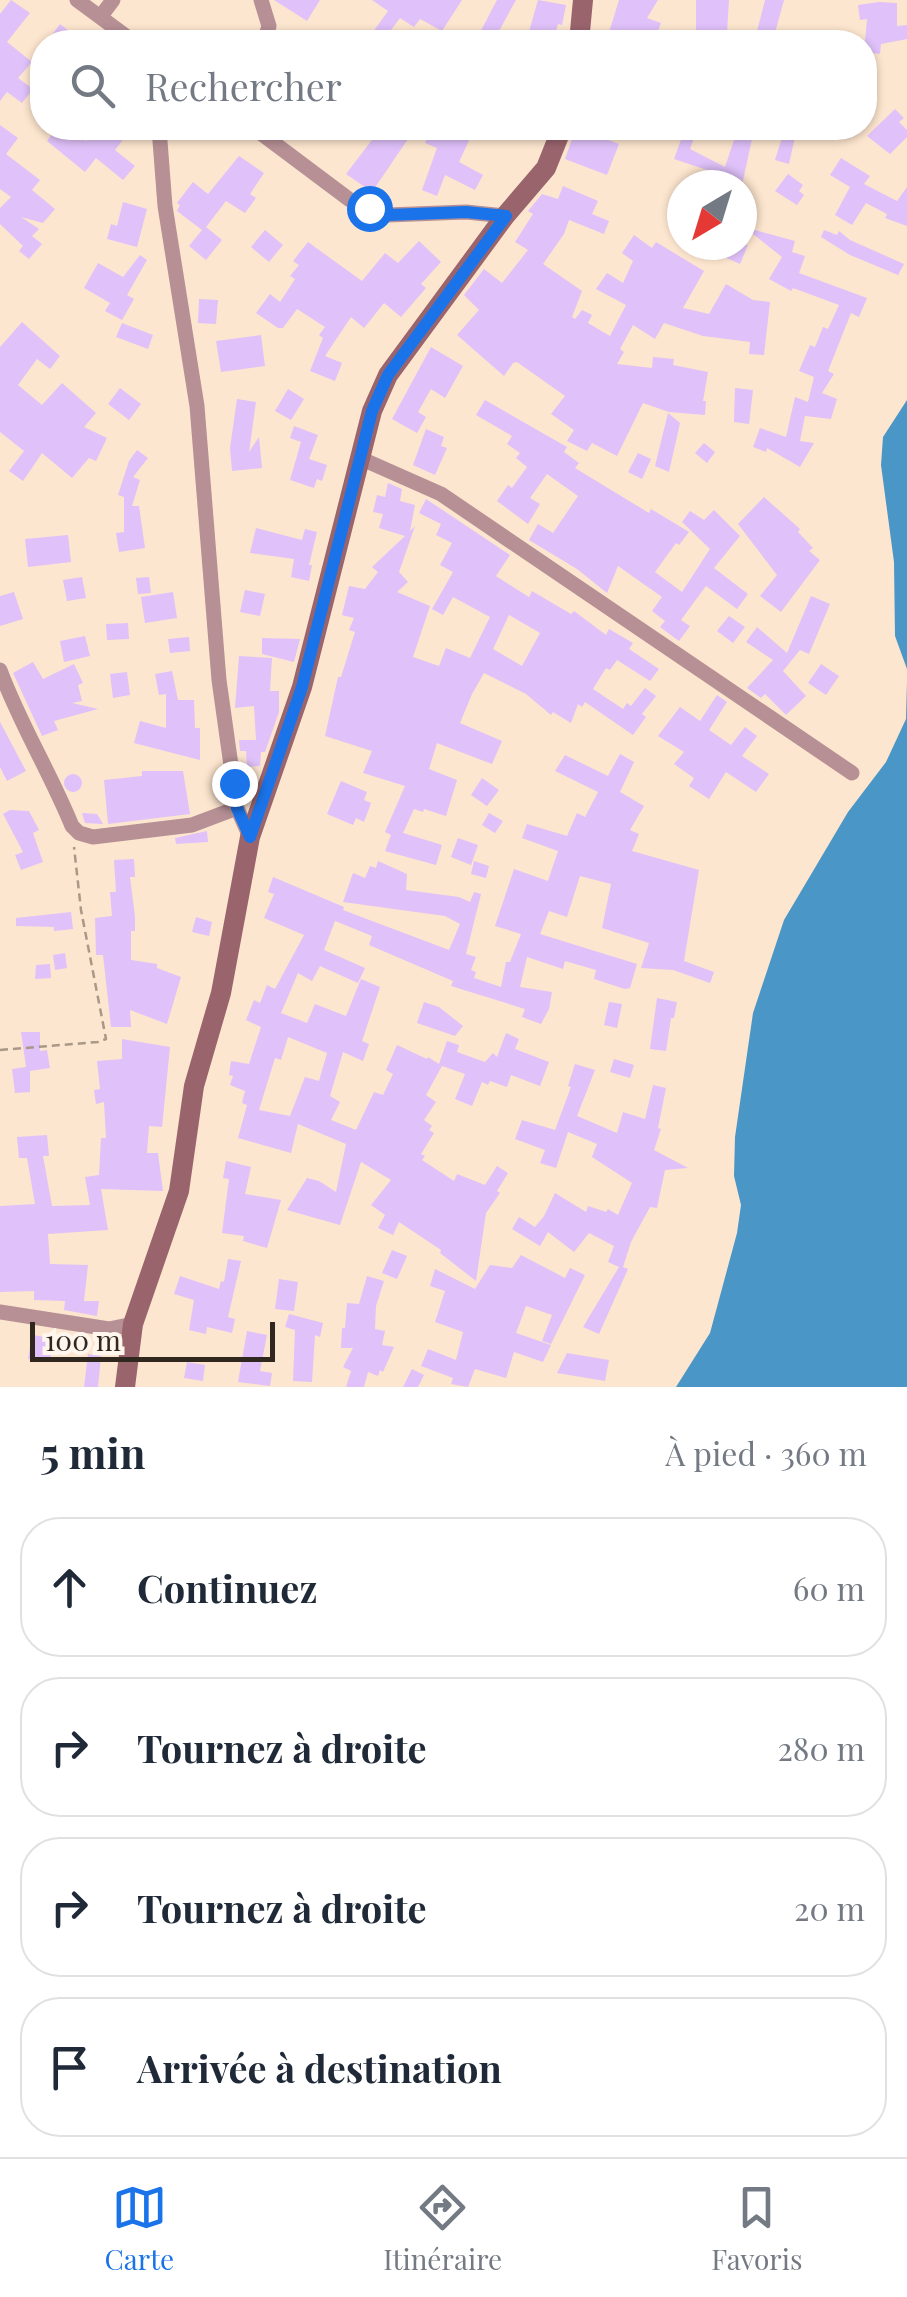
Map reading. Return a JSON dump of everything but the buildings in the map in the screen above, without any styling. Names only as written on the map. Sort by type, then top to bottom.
[{"type":"main road","points":[[580,30],[583,0]]},
{"type":"main road","points":[[125,1387],[133,1324],[179,1190],[197,1073],[221,993],[250,837],[302,687],[372,411],[388,375],[546,168],[557,140]]},
{"type":"street","points":[[77,0],[119,30]]},
{"type":"street","points":[[101,16],[113,0]]},
{"type":"street","points":[[261,0],[268,30]]},
{"type":"street","points":[[161,140],[164,206],[197,406],[219,680],[237,808],[250,837]]},
{"type":"street","points":[[270,140],[350,200],[388,215],[466,212],[506,216]]},
{"type":"street","points":[[362,459],[441,494],[852,773]]},
{"type":"street","points":[[0,670],[16,713],[79,833],[92,836],[192,825],[237,808]]},
{"type":"street","points":[[0,1312],[109,1328],[133,1324]]},
{"type":"path","points":[[0,1050],[106,1039],[81,910],[72,826]]},
{"type":"water","points":[[907,400],[907,669],[895,636],[894,562],[881,465],[883,437]]},
{"type":"water","points":[[907,681],[907,1387],[676,1387],[710,1333],[737,1233],[741,1205],[734,1176],[735,1137],[753,1013],[784,920],[848,812],[886,762],[906,719]]},
{"type":"route","points":[[234,783],[237,808],[250,837],[302,687],[372,411],[388,375],[506,216],[466,212],[388,215],[369,208]]}]
